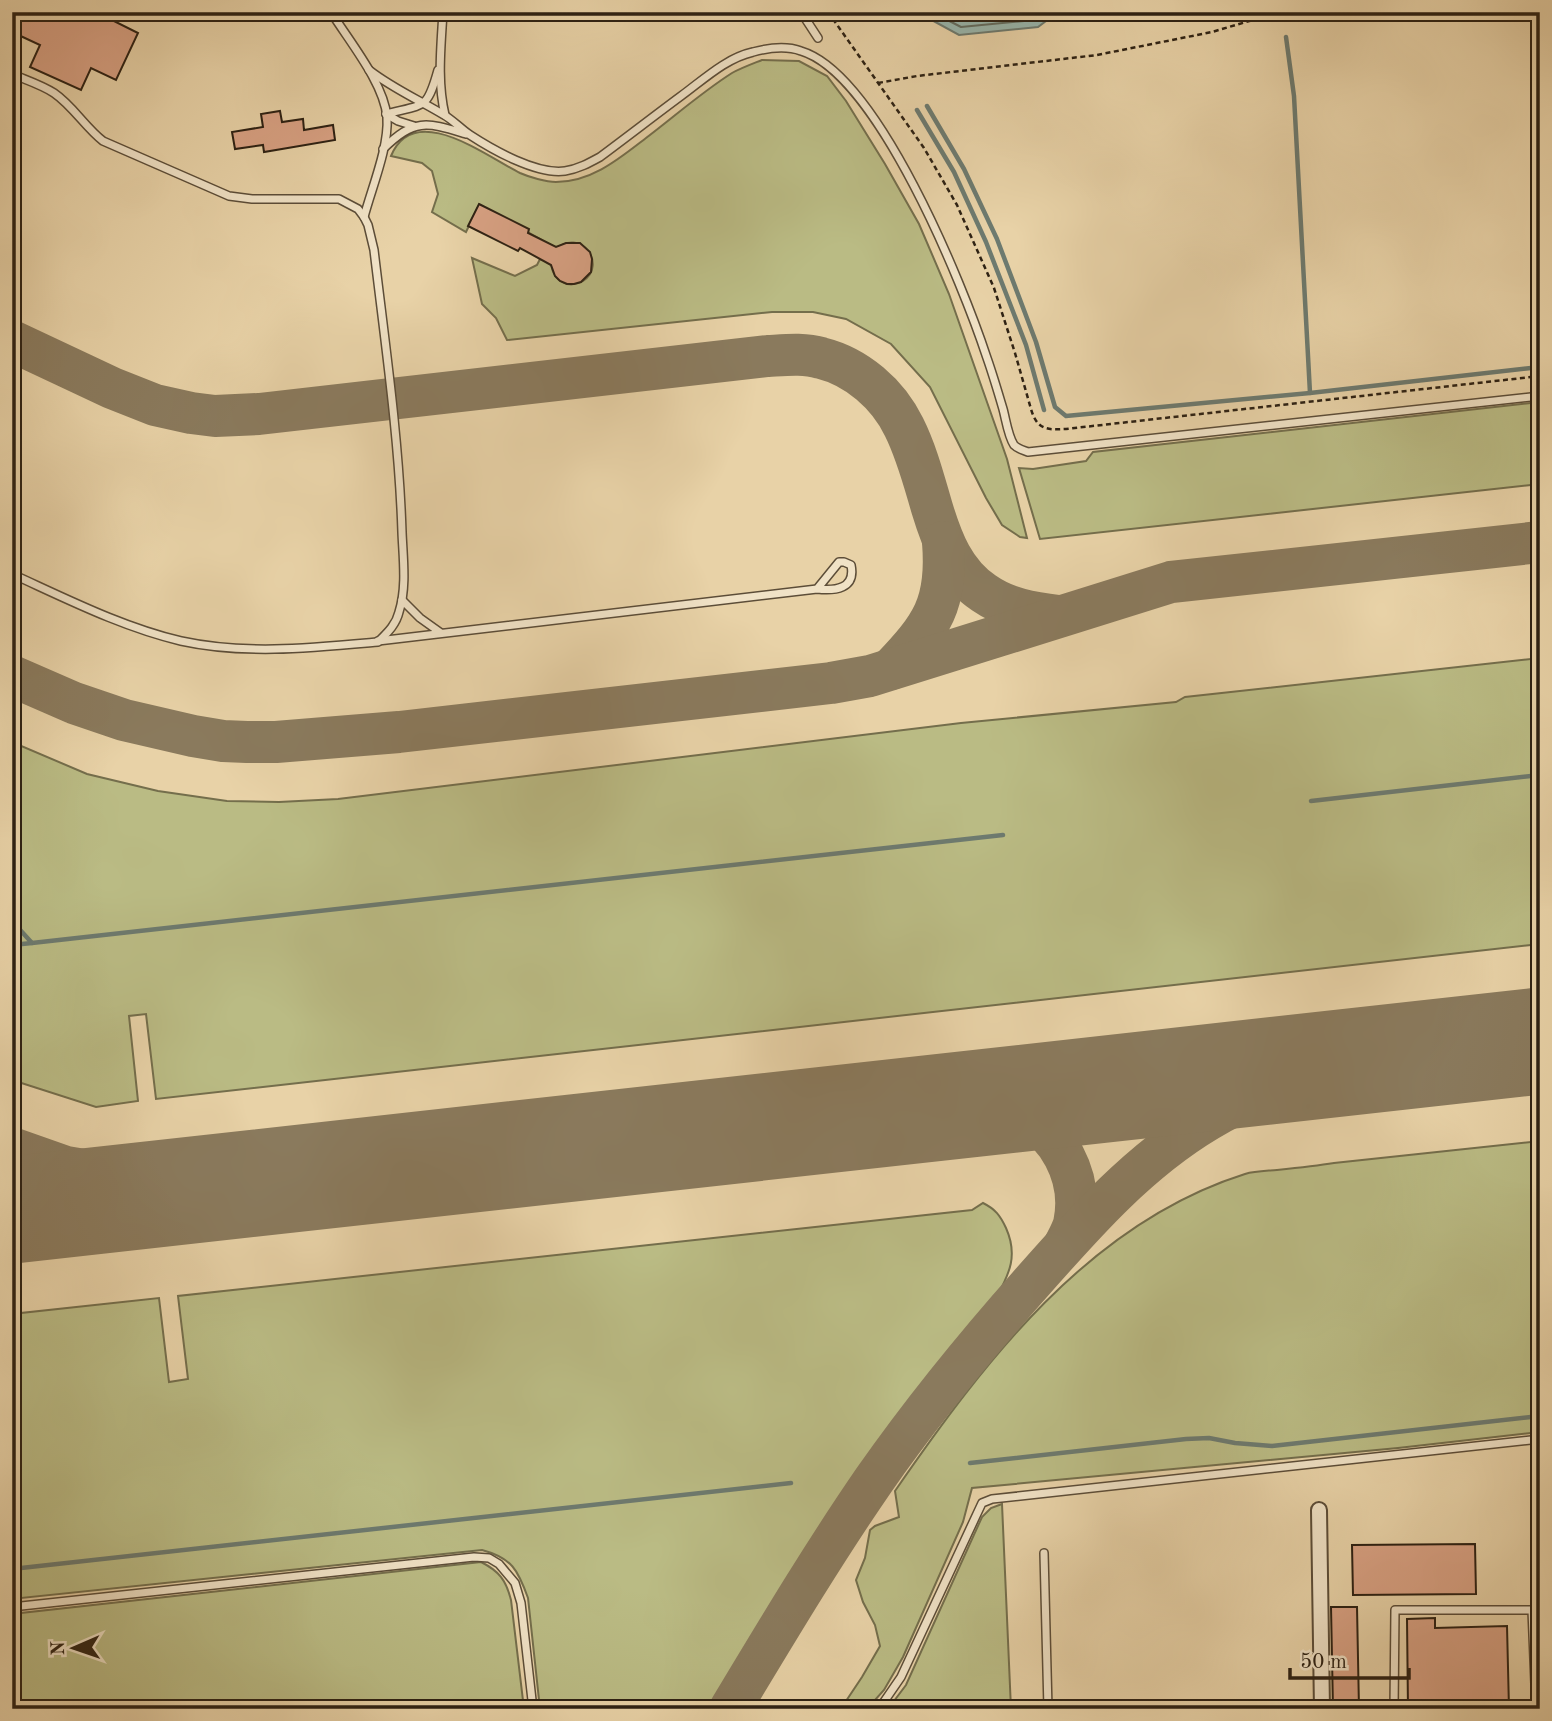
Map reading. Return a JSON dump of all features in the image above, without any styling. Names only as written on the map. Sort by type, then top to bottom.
[{"type":"street","points":[[1319,1510],[1322,1709]]},
{"type":"lane","points":[[331,12],[378,86],[386,114],[386,136],[364,217]]},
{"type":"lane","points":[[443,12],[440,96],[445,115]]},
{"type":"lane","points":[[801,12],[818,38]]},
{"type":"lane","points":[[369,71],[445,115],[470,135],[524,164],[543,170],[564,171],[583,166],[600,157],[709,75],[741,56],[780,48],[801,51],[822,61],[843,79],[862,101],[892,146],[921,199],[976,326],[1011,439],[1016,447],[1028,453],[1540,396]]},
{"type":"lane","points":[[386,114],[424,105],[431,94],[440,62]]},
{"type":"lane","points":[[12,74],[53,93],[68,104],[103,141],[208,188],[241,198],[340,199],[358,209],[364,217],[374,250],[389,381],[400,487],[403,573],[399,614],[395,624],[377,642]]},
{"type":"lane","points":[[386,114],[414,126],[437,125],[470,135]]},
{"type":"lane","points":[[383,149],[398,135],[414,126]]},
{"type":"lane","points":[[12,574],[83,607],[138,628],[181,641],[245,649],[290,649],[377,642],[817,589],[833,590],[844,586],[851,578],[851,565],[839,562],[817,589]]},
{"type":"lane","points":[[402,600],[420,618],[442,633]]},
{"type":"lane","points":[[879,1709],[901,1677],[982,1503],[992,1499],[1540,1439]]},
{"type":"lane","points":[[1044,1553],[1048,1709]]},
{"type":"lane","points":[[12,1607],[474,1557],[489,1558],[499,1564],[515,1583],[521,1603],[533,1709]]},
{"type":"lane","points":[[1394,1709],[1395,1610],[1532,1610],[1535,1684]]},
{"type":"path","points":[[828,12],[924,148],[957,205],[994,288],[1038,425],[1044,428],[1066,429],[1540,376]]},
{"type":"path","points":[[878,83],[1097,55],[1212,32],[1280,12]]},
{"type":"green space","points":[[762,60],[799,61],[827,76],[846,101],[919,224],[949,294],[1007,459],[1027,538],[1020,537],[1002,525],[930,387],[891,344],[846,319],[813,312],[772,312],[507,340],[496,318],[482,304],[472,258],[515,276],[537,265],[540,259],[551,263],[560,281],[573,284],[583,281],[590,274],[593,266],[588,250],[573,242],[555,250],[556,248],[479,205],[466,232],[432,212],[438,194],[432,171],[422,163],[391,156],[402,140],[416,133],[433,132],[470,145],[533,178],[556,182],[582,178],[616,161],[732,73]]},
{"type":"green space","points":[[1540,402],[1540,484],[1040,539],[1019,468],[1033,469],[1086,461],[1093,452]]},
{"type":"green space","points":[[1540,658],[1540,944],[156,1099],[146,1014],[129,1016],[138,1101],[96,1107],[12,1080],[12,742],[87,774],[158,791],[227,801],[338,799],[961,723],[1176,702],[1185,697]]},
{"type":"green space","points":[[1540,1141],[1540,1432],[972,1488],[963,1522],[903,1657],[884,1690],[867,1709],[838,1709],[862,1677],[880,1646],[875,1625],[863,1602],[856,1580],[865,1558],[870,1530],[899,1517],[895,1491],[929,1442],[1004,1347],[1045,1302],[1089,1262],[1137,1226],[1189,1196],[1245,1174]]},
{"type":"green space","points":[[983,1203],[999,1216],[1010,1238],[1011,1264],[1001,1289],[846,1494],[782,1592],[712,1709],[540,1709],[528,1598],[512,1566],[500,1557],[482,1550],[12,1599],[12,1314],[159,1298],[169,1382],[188,1379],[178,1296],[972,1210]]},
{"type":"green space","points":[[1002,1504],[1011,1709],[888,1709],[906,1685],[982,1517],[991,1508]]},
{"type":"green space","points":[[481,1562],[501,1577],[509,1593],[524,1709],[12,1709],[12,1614]]},
{"type":"water","points":[[917,12],[1058,12],[1038,27],[959,35]]},
{"type":"building","points":[[12,12],[96,12],[138,33],[116,80],[91,68],[81,90],[30,67],[40,45],[12,32]]},
{"type":"building","points":[[280,111],[282,122],[303,119],[304,130],[333,125],[335,140],[264,152],[263,145],[235,149],[232,132],[263,127],[261,114]]},
{"type":"building","points":[[479,204],[529,229],[528,233],[556,247],[566,243],[580,243],[590,252],[591,272],[581,282],[567,284],[555,276],[551,265],[520,248],[518,251],[468,226]]},
{"type":"building","points":[[1475,1544],[1476,1594],[1353,1595],[1352,1545]]},
{"type":"building","points":[[1331,1607],[1357,1607],[1359,1709],[1333,1709]]},
{"type":"building","points":[[1435,1618],[1435,1628],[1507,1626],[1509,1709],[1491,1709],[1491,1703],[1436,1704],[1436,1709],[1408,1709],[1407,1619]]},
{"type":"waterway","points":[[1286,37],[1294,96],[1310,393]]},
{"type":"waterway","points":[[927,106],[964,169],[997,239],[1036,342],[1055,407],[1066,416],[1310,393],[1540,367]]},
{"type":"waterway","points":[[917,110],[954,172],[986,242],[1026,345],[1044,410]]},
{"type":"waterway","points":[[1311,801],[1540,775]]},
{"type":"waterway","points":[[12,921],[32,943],[1003,835]]},
{"type":"waterway","points":[[12,945],[32,943]]},
{"type":"waterway","points":[[970,1463],[1186,1439],[1209,1438],[1272,1446],[1540,1416]]},
{"type":"waterway","points":[[12,1569],[791,1483]]},
{"type":"taxiway","points":[[12,341],[155,405],[215,416],[259,414],[768,356],[815,356],[859,375],[880,393],[897,415],[909,437],[945,544],[965,576],[984,593],[1011,607],[1059,616]]},
{"type":"taxiway","points":[[891,669],[917,640],[934,613],[943,582],[943,542]]},
{"type":"taxiway","points":[[12,676],[74,703],[124,720],[223,741],[276,742],[399,732],[831,683],[870,676],[1171,582],[1540,542]]},
{"type":"taxiway","points":[[730,1709],[800,1593],[874,1480],[912,1428],[1012,1305],[1114,1193],[1183,1136],[1229,1108],[1295,1081],[1388,1058]]},
{"type":"taxiway","points":[[944,1107],[989,1105],[1014,1110],[1030,1118],[1055,1142],[1071,1172],[1075,1189],[1074,1224],[1065,1244]]},
{"type":"taxiway","points":[[12,1148],[66,1167],[150,1181],[261,1183]]},
{"type":"runway","points":[[12,1210],[1540,1041]]}]
